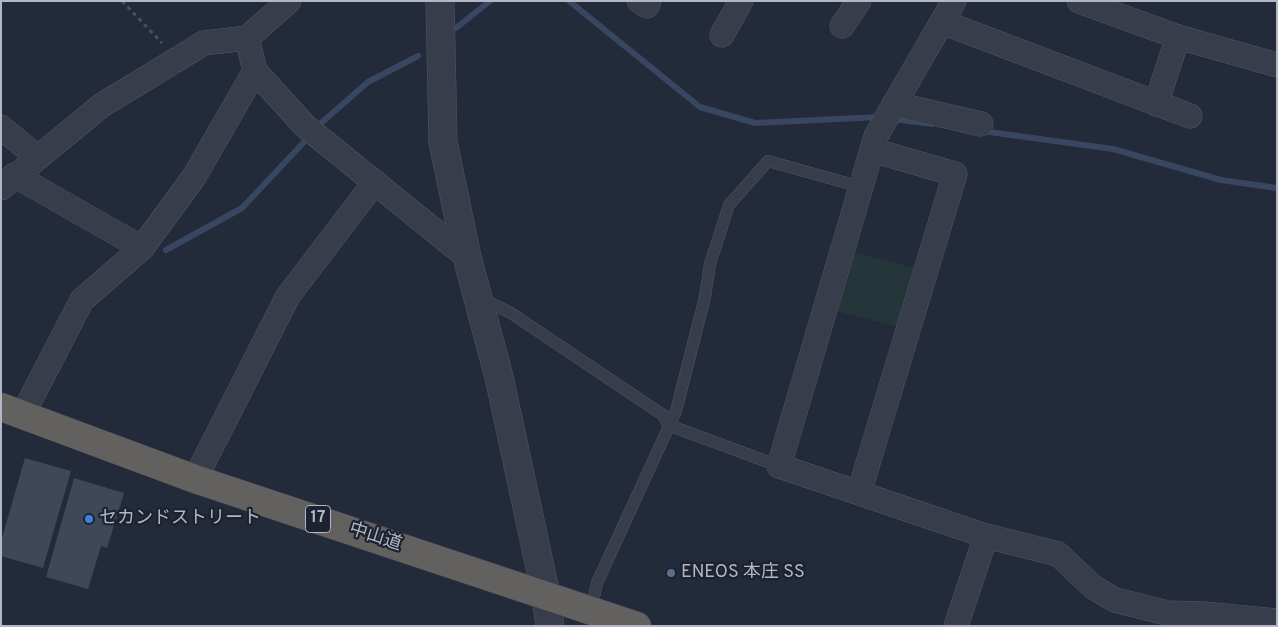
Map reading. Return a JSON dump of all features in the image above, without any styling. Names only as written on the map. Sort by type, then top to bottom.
[{"type":"highway","name":"中山道","points":[[12,411],[195,479],[637,626]]},
{"type":"street","points":[[142,248],[8,182],[102,105],[204,43],[246,38],[289,1]]},
{"type":"street","points":[[440,1],[443,142],[467,257],[499,378],[546,596],[550,626]]},
{"type":"street","points":[[639,1],[647,6],[649,1]]},
{"type":"street","points":[[722,35],[741,1]]},
{"type":"street","points":[[842,26],[860,1]]},
{"type":"street","points":[[954,1],[888,115],[872,150],[778,466],[986,536],[1058,554],[1093,586],[1115,600],[1166,620],[1204,614],[1277,621]]},
{"type":"street","points":[[1079,1],[1178,37],[1277,64]]},
{"type":"street","points":[[942,22],[1190,116]]},
{"type":"street","points":[[1156,104],[1178,37]]},
{"type":"street","points":[[246,38],[255,71],[305,126],[467,257]]},
{"type":"street","points":[[12,411],[82,300],[142,248],[194,177],[255,71]]},
{"type":"street","points":[[888,115],[981,124]]},
{"type":"street","points":[[1,127],[37,157]]},
{"type":"street","points":[[859,493],[955,174],[872,150]]},
{"type":"street","points":[[195,479],[288,296],[375,182]]},
{"type":"street","points":[[956,626],[986,536]]},
{"type":"lane","points":[[591,610],[597,584],[676,411],[705,297],[710,264],[729,205],[768,161],[861,187]]},
{"type":"lane","points":[[478,297],[511,313],[663,415],[668,425],[778,466]]},
{"type":"path","points":[[122,1],[177,58]]},
{"type":"shaded area","points":[[848,251],[918,269],[902,328],[832,310]]},
{"type":"building","points":[[25,458],[71,471],[43,568],[1,556],[1,541]]},
{"type":"building","name":"セカンドストリート","points":[[74,478],[124,493],[107,548],[101,546],[88,589],[46,577]]},
{"type":"waterway","points":[[456,28],[490,1]]},
{"type":"waterway","points":[[569,1],[700,107],[755,123],[880,117]]},
{"type":"waterway","points":[[320,124],[368,82],[418,56]]},
{"type":"waterway","points":[[893,119],[932,124]]},
{"type":"waterway","points":[[982,131],[1113,149],[1221,180],[1277,188]]},
{"type":"waterway","points":[[166,250],[242,208],[305,141]]},
{"type":"place","name":"セカンドストリート","points":[[89,519]]},
{"type":"place","name":"ENEOS 本庄 SS","points":[[671,573]]}]
